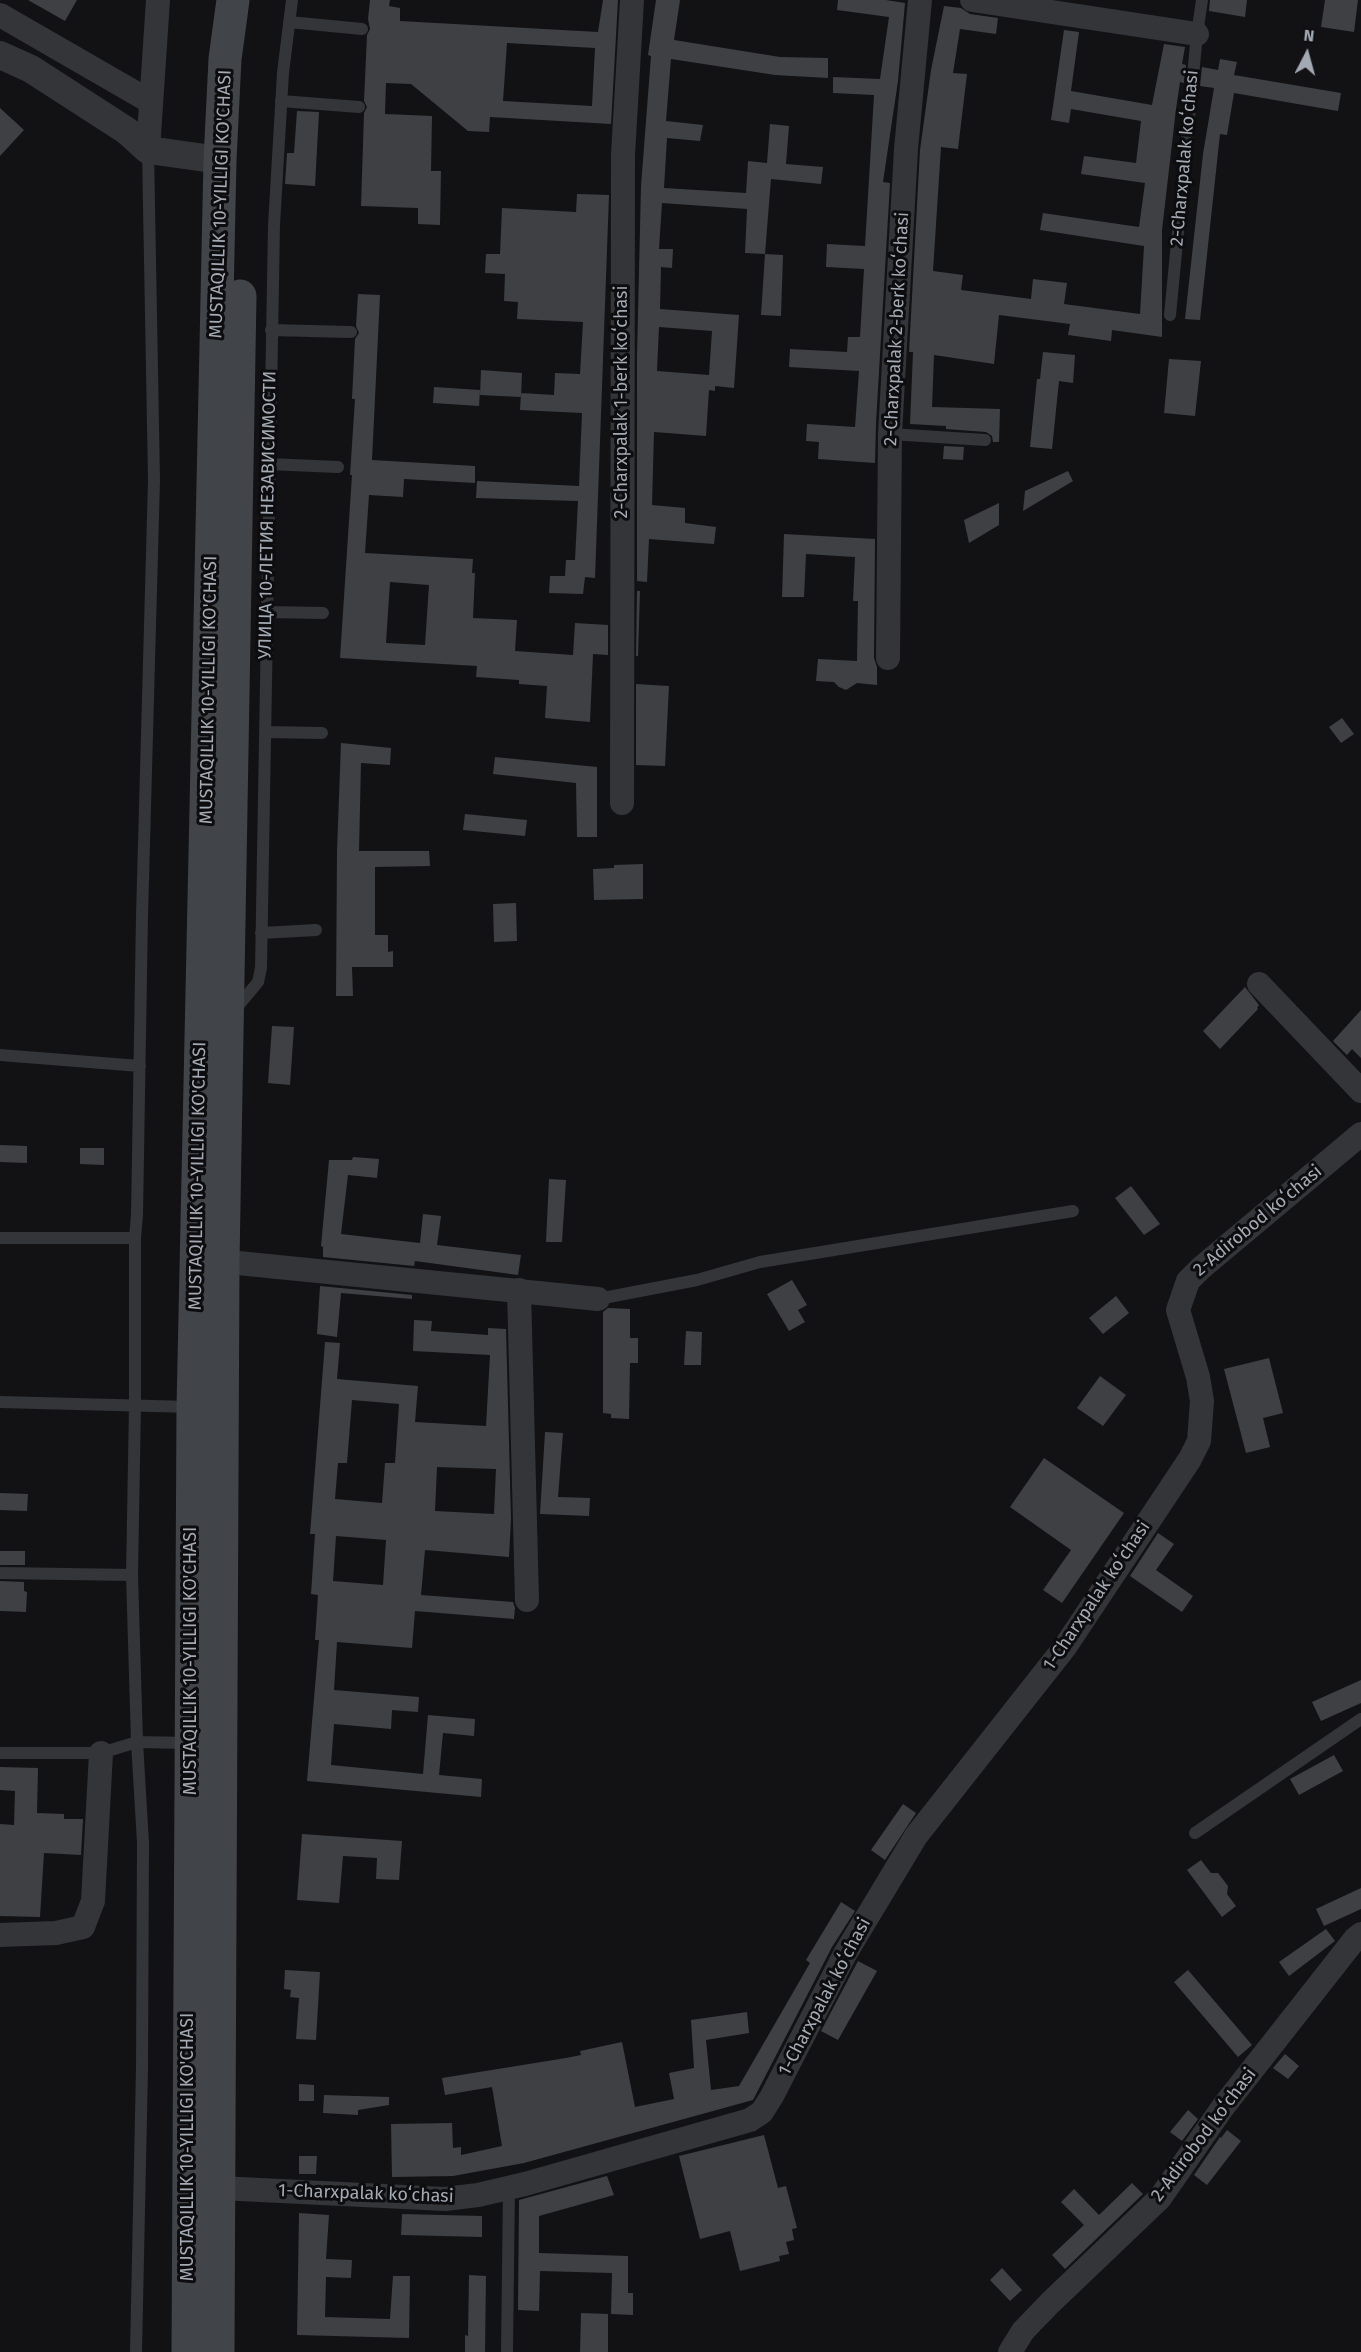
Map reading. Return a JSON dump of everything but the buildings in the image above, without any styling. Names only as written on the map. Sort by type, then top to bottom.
[{"type":"main road","name":"MUSTAQILLIK 10-YILLIGI KO'CHASI","points":[[218,2352],[219,2188],[210,1260],[220,160],[225,59],[233,0]]},
{"type":"main road","name":"MUSTAQILLIK 10-YILLIGI KO'CHASI","points":[[188,2352],[193,1407],[210,1260],[227,1018],[243,140],[245,68],[255,0]]},
{"type":"street","points":[[147,150],[158,0]]},
{"type":"street","name":"2-Charxpalak 1-berk koʻchasi","points":[[622,803],[622,154],[632,0]]},
{"type":"street","name":"2-Charxpalak 2-berk koʻchasi","points":[[888,658],[890,434],[906,149],[921,0]]},
{"type":"street","points":[[972,0],[1197,34]]},
{"type":"street","points":[[0,15],[151,102]]},
{"type":"street","points":[[0,55],[41,75],[127,131],[147,150],[220,160]]},
{"type":"street","points":[[1259,984],[1361,1090]]},
{"type":"street","name":"2-Adirobod koʻchasi","points":[[1202,1426],[1202,1401],[1198,1377],[1178,1310],[1188,1281],[1361,1134]]},
{"type":"street","points":[[210,1260],[598,1299]]},
{"type":"street","points":[[519,1290],[527,1600]]},
{"type":"street","name":"1-Charxpalak koʻchasi","points":[[219,2188],[445,2199],[478,2195],[750,2120],[762,2112],[772,2097],[845,1954],[916,1836],[1065,1647],[1190,1459],[1199,1441],[1202,1426]]},
{"type":"street","points":[[0,1935],[56,1933],[83,1927],[93,1901],[101,1753]]},
{"type":"street","name":"2-Adirobod koʻchasi","points":[[1010,2352],[1023,2331],[1050,2303],[1160,2198],[1223,2107],[1355,1938],[1361,1934]]},
{"type":"lane","name":"УЛИЦА 10-ЛЕТИЯ НЕЗАВИСИМОСТИ","points":[[227,1018],[258,982],[261,968],[268,464],[274,225],[281,101],[292,0]]},
{"type":"lane","name":"2-Charxpalak koʻchasi","points":[[1170,315],[1202,0]]},
{"type":"lane","points":[[289,22],[362,30]]},
{"type":"lane","points":[[281,101],[359,107]]},
{"type":"lane","points":[[136,2352],[142,2068],[143,1843],[137,1742],[132,1575],[135,1238],[138,1215],[154,480],[147,150]]},
{"type":"lane","points":[[272,330],[351,332]]},
{"type":"lane","points":[[890,434],[985,440]]},
{"type":"lane","points":[[268,464],[338,467]]},
{"type":"lane","points":[[266,612],[323,613]]},
{"type":"lane","points":[[265,732],[322,733]]},
{"type":"lane","points":[[261,933],[316,930]]},
{"type":"lane","points":[[0,1055],[140,1066]]},
{"type":"lane","points":[[598,1299],[697,1280],[760,1262],[1073,1211]]},
{"type":"lane","points":[[0,1238],[135,1238]]},
{"type":"lane","points":[[0,1402],[193,1407]]},
{"type":"lane","points":[[0,1573],[132,1575]]},
{"type":"lane","points":[[1195,1833],[1361,1719]]},
{"type":"lane","points":[[0,1753],[101,1753],[137,1742],[190,1743]]},
{"type":"lane","points":[[507,2352],[509,2187]]}]
